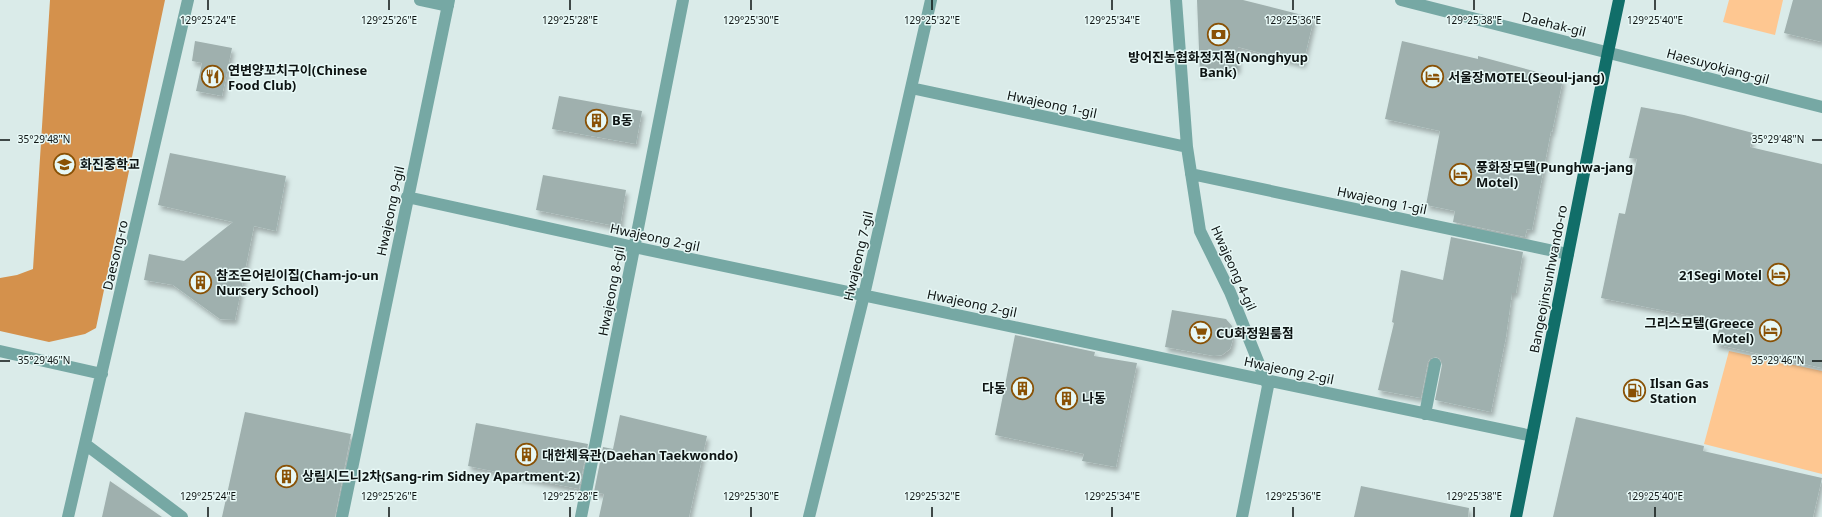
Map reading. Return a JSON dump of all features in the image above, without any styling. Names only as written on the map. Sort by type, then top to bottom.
[{"type":"main road","name":"Bangeojinsunhwando-ro","points":[[1516,517],[1619,0]]},
{"type":"street","name":"Daesong-ro","points":[[68,517],[188,0]]},
{"type":"street","name":"Hwajeong 9-gil","points":[[342,517],[407,198],[449,3],[420,0]]},
{"type":"street","name":"Hwajeong 8-gil","points":[[581,517],[683,0]]},
{"type":"street","name":"Hwajeong 7-gil","points":[[809,517],[864,295],[931,0]]},
{"type":"street","name":"Hwajeong 4-gil","points":[[1176,0],[1187,147],[1200,231],[1230,292],[1268,386],[1242,517]]},
{"type":"street","name":"Daehak-gil","points":[[1401,0],[1608,52]]},
{"type":"street","name":"Haesuyokjang-gil","points":[[1608,52],[1822,107]]},
{"type":"street","name":"Hwajeong 1-gil","points":[[911,88],[1187,147]]},
{"type":"street","name":"Hwajeong 1-gil","points":[[1191,174],[1568,254]]},
{"type":"street","name":"Hwajeong 2-gil","points":[[407,198],[1532,436]]},
{"type":"street","points":[[0,351],[102,374]]},
{"type":"street","points":[[1425,414],[1435,364]]},
{"type":"street","points":[[85,444],[182,517]]},
{"type":"shaded area","name":"화진중학교","points":[[50,0],[165,0],[96,328],[85,334],[49,342],[0,331],[0,278],[17,275],[33,269]]},
{"type":"shaded area","points":[[1729,0],[1783,0],[1775,35],[1723,22]]},
{"type":"shaded area","points":[[1729,351],[1822,371],[1822,474],[1704,444]]},
{"type":"building","points":[[1197,0],[1243,0],[1314,18],[1303,64],[1238,47],[1238,69],[1200,74]]},
{"type":"building","points":[[1793,0],[1822,0],[1822,42],[1784,33]]},
{"type":"building","name":"연변양꼬치구이(Chinese Food Club)","points":[[195,41],[232,48],[222,96],[196,91],[202,63],[192,61]]},
{"type":"building","points":[[1402,41],[1478,59],[1478,56],[1563,79],[1552,132],[1551,131],[1532,230],[1527,229],[1525,237],[1453,222],[1455,211],[1426,205],[1440,131],[1385,119]]},
{"type":"building","name":"B동","points":[[559,96],[642,111],[636,144],[552,129]]},
{"type":"building","points":[[1641,107],[1684,115],[1753,133],[1750,147],[1822,164],[1822,368],[1715,344],[1721,322],[1601,298],[1619,213],[1625,214],[1637,159],[1629,158]]},
{"type":"building","points":[[170,153],[286,176],[276,231],[254,226],[235,320],[220,319],[173,285],[144,280],[149,254],[184,261],[233,222],[158,205]]},
{"type":"building","points":[[543,175],[626,190],[620,227],[536,210]]},
{"type":"building","points":[[1451,237],[1523,252],[1516,293],[1512,293],[1506,337],[1491,412],[1435,400],[1442,365],[1440,359],[1436,357],[1430,359],[1428,362],[1421,398],[1378,390],[1394,323],[1392,322],[1401,270],[1443,280]]},
{"type":"building","name":"CU화정원룸점","points":[[1172,310],[1226,319],[1232,326],[1233,339],[1230,349],[1222,355],[1214,356],[1165,347]]},
{"type":"building","points":[[1015,335],[1095,352],[1094,356],[1137,363],[1116,467],[1082,461],[1084,454],[995,435]]},
{"type":"building","name":"상림시드니2차(Sang-rim Sidney Apartment-2)","points":[[245,412],[351,434],[335,517],[222,517]]},
{"type":"building","points":[[620,415],[707,436],[689,517],[599,517],[604,494],[594,492],[603,447],[613,449]]},
{"type":"building","points":[[1576,417],[1704,446],[1703,451],[1822,478],[1813,517],[1553,517]]},
{"type":"building","name":"대한체육관(Daehan Taekwondo)","points":[[476,423],[588,444],[579,489],[468,466]]},
{"type":"building","points":[[110,481],[162,517],[102,517]]},
{"type":"building","points":[[1361,486],[1469,508],[1468,517],[1354,517]]},
{"type":"place","name":"방어진농협화정지점(Nonghyup Bank)","points":[[1218,35]]},
{"type":"place","name":"연변양꼬치구이(Chinese Food Club)","points":[[212,77]]},
{"type":"place","name":"서울장MOTEL(Seoul-jang)","points":[[1432,77]]},
{"type":"place","name":"B동","points":[[597,120]]},
{"type":"place","name":"화진중학교","points":[[65,164]]},
{"type":"place","name":"풍화장모텔(Punghwa-jang Motel)","points":[[1460,174]]},
{"type":"place","name":"21Segi Motel","points":[[1778,275]]},
{"type":"place","name":"참조은어린이집(Cham-jo-un Nursery School)","points":[[200,282]]},
{"type":"place","name":"그리스모텔(Greece Motel)","points":[[1770,330]]},
{"type":"place","name":"CU화정원룸점","points":[[1200,333]]},
{"type":"place","name":"다동","points":[[1022,388]]},
{"type":"place","name":"Ilsan Gas Station","points":[[1634,390]]},
{"type":"place","name":"나동","points":[[1066,398]]},
{"type":"place","name":"대한체육관(Daehan Taekwondo)","points":[[527,455]]},
{"type":"place","name":"상림시드니2차(Sang-rim Sidney Apartment-2)","points":[[287,476]]}]
